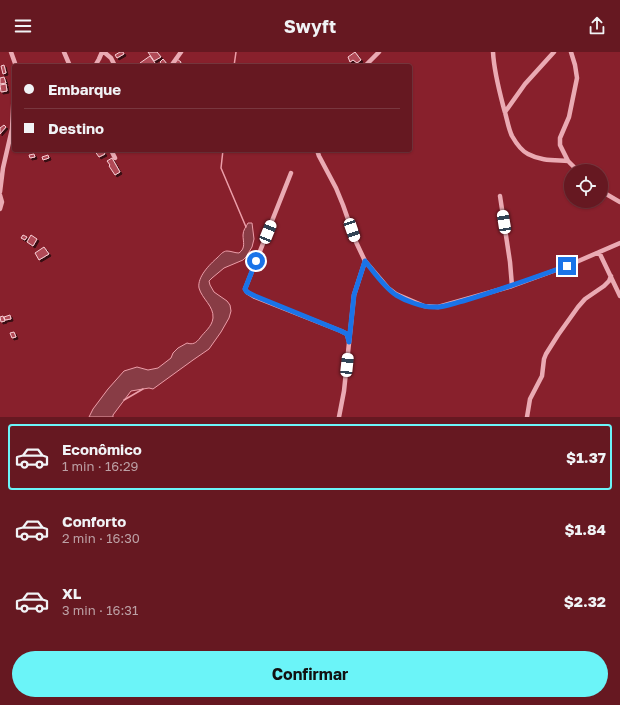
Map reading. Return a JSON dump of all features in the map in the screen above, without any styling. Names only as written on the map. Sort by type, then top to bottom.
[{"type":"street","points":[[11,52],[15,64]]},
{"type":"street","points":[[64,52],[69,64]]},
{"type":"street","points":[[96,64],[103,52],[111,58],[114,64]]},
{"type":"street","points":[[172,64],[181,52]]},
{"type":"street","points":[[367,64],[379,52]]},
{"type":"street","points":[[493,52],[493,64],[496,81],[509,129],[513,138],[527,154],[540,159],[568,161]]},
{"type":"street","points":[[505,112],[525,84],[554,52]]},
{"type":"street","points":[[571,164],[560,145],[560,138],[569,117],[577,78],[572,52]]},
{"type":"street","points":[[0,192],[2,168],[12,129]]},
{"type":"street","points":[[112,152],[115,158]]},
{"type":"street","points":[[318,152],[343,204],[356,242],[365,261],[388,288],[396,294],[424,306],[438,307],[512,286],[567,266],[620,242]]},
{"type":"street","points":[[291,173],[245,289],[247,292],[255,296],[347,334],[349,342]]},
{"type":"street","points":[[0,195],[2,202],[0,209]]},
{"type":"street","points":[[608,195],[620,202]]},
{"type":"street","points":[[500,196],[512,286]]},
{"type":"street","points":[[600,252],[620,296]]},
{"type":"street","points":[[339,417],[344,390],[354,295],[365,261]]},
{"type":"street","points":[[527,417],[530,399],[542,376],[546,354],[578,307],[604,286],[609,281],[611,276]]},
{"type":"shaded area","points":[[248,223],[252,223],[254,239],[252,247],[246,257],[243,260],[224,268],[209,281],[214,292],[227,301],[230,305],[231,311],[229,318],[221,332],[209,349],[153,389],[149,388],[131,391],[113,417],[89,417],[108,389],[124,371],[137,367],[148,370],[158,368],[171,358],[173,353],[178,348],[187,343],[193,344],[199,340],[208,329],[213,318],[212,310],[199,288],[202,275],[223,252],[227,251],[239,253],[243,249],[243,235]]},
{"type":"building","points":[[123,52],[124,54],[117,58],[115,55]]},
{"type":"building","points":[[148,52],[157,52],[161,57],[154,61]]},
{"type":"building","points":[[355,52],[361,60],[357,63],[353,60],[350,62],[348,57]]},
{"type":"building","points":[[150,56],[156,64],[141,64]]},
{"type":"building","points":[[163,59],[167,64],[162,64],[160,62]]},
{"type":"building","points":[[177,59],[181,62],[180,64],[174,64]]},
{"type":"building","points":[[4,65],[6,73],[3,74],[1,66]]},
{"type":"building","points":[[4,77],[6,83],[0,84],[0,78]]},
{"type":"building","points":[[6,84],[7,91],[1,92],[0,85]]},
{"type":"building","points":[[4,125],[6,127],[0,134],[0,128]]},
{"type":"building","points":[[95,152],[104,152],[105,154],[99,157]]},
{"type":"building","points":[[34,154],[35,157],[30,158],[29,155]]},
{"type":"building","points":[[48,155],[49,158],[43,160],[42,157]]},
{"type":"building","points":[[112,158],[120,172],[115,175],[107,161]]},
{"type":"building","points":[[23,235],[27,237],[25,240],[21,238]]},
{"type":"building","points":[[31,235],[37,239],[33,246],[27,242]]},
{"type":"building","points":[[44,247],[49,254],[39,260],[35,253]]},
{"type":"building","points":[[10,315],[11,319],[5,320],[4,317]]},
{"type":"building","points":[[3,316],[5,321],[1,322],[0,317]]},
{"type":"building","points":[[14,332],[16,337],[12,338],[10,333]]},
{"type":"waterway","points":[[234,64],[236,52]]},
{"type":"waterway","points":[[223,152],[221,168],[246,227]]},
{"type":"waterway","points":[[124,400],[143,389]]},
{"type":"route","points":[[256,261],[245,289],[247,292],[341,331],[347,334],[349,342],[354,295],[365,261],[388,288],[396,294],[424,306],[431,307],[460,302],[512,286],[567,266]]}]
